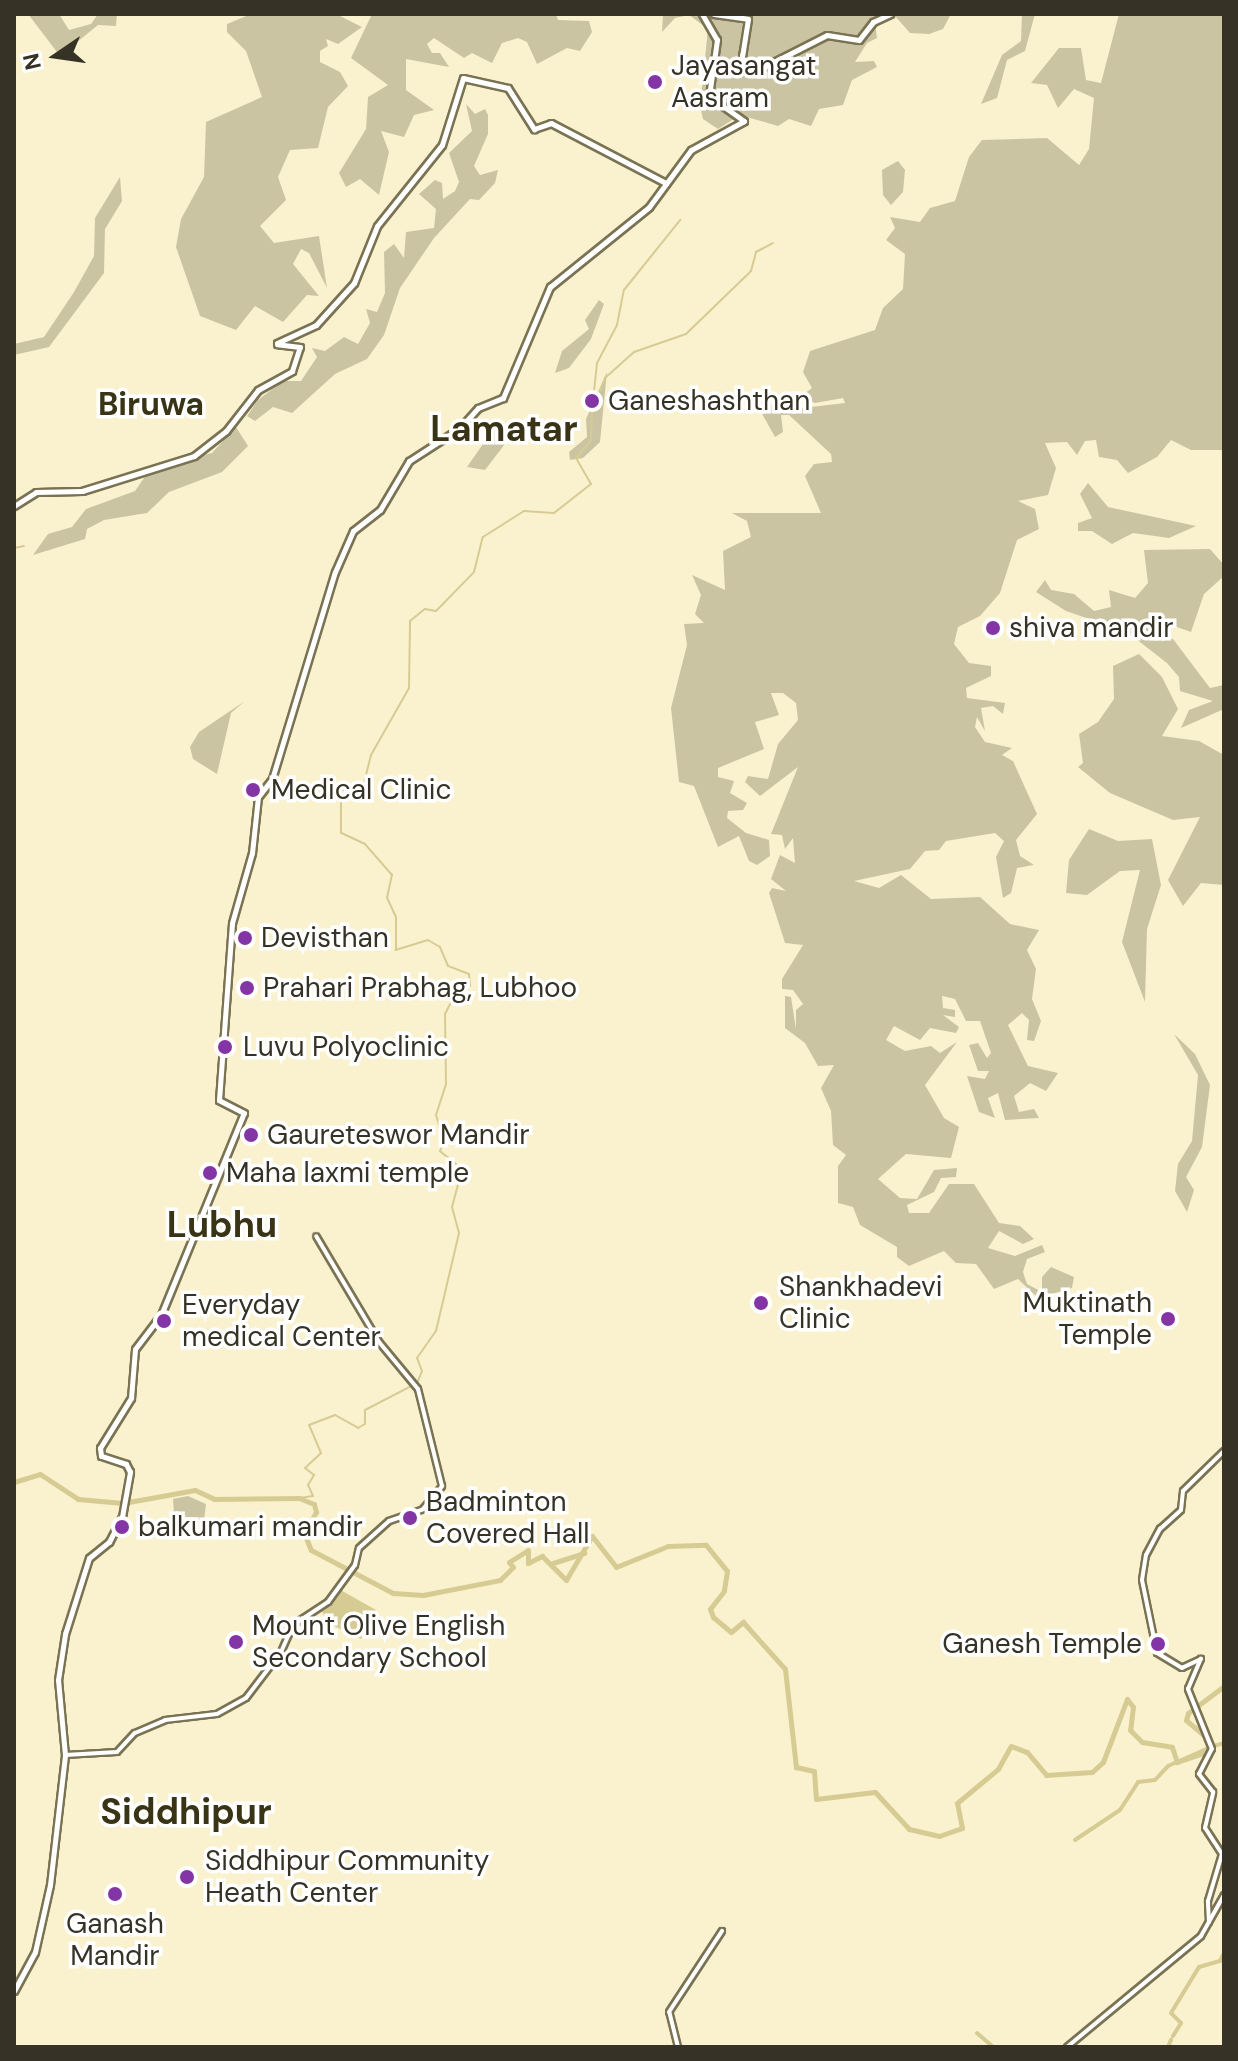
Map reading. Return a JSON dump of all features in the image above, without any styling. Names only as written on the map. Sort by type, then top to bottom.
[{"type":"main road","points":[[14,1991],[45,1916],[65,1755],[58,1680],[65,1634],[89,1558],[109,1542],[124,1500],[129,1468],[101,1456],[100,1448],[131,1398],[135,1349],[161,1315],[244,1113],[219,1100],[232,923],[252,853],[258,797],[272,779],[335,572],[353,531],[380,510],[409,461],[460,428],[481,405],[503,398],[550,287],[588,251],[624,231],[691,150],[744,121],[709,96],[717,40],[702,14]]},
{"type":"main road","points":[[714,14],[748,19],[742,55],[744,71],[752,73],[827,35],[859,40],[873,22],[890,14]]},
{"type":"main road","points":[[14,506],[36,492],[78,492],[194,456],[229,428],[258,390],[292,371],[300,347],[277,343],[316,325],[354,283],[377,226],[442,145],[463,78],[506,87],[534,129],[551,123],[666,183]]},
{"type":"street","points":[[65,1755],[117,1752],[135,1733],[165,1720],[212,1715],[241,1702],[281,1652],[293,1625],[325,1606],[355,1565],[359,1548],[389,1521],[423,1509],[444,1480],[414,1385],[379,1342],[316,1236]]},
{"type":"street","points":[[1209,1922],[1208,1901],[1222,1854],[1205,1825],[1213,1792],[1199,1772],[1212,1751],[1188,1689],[1201,1659],[1182,1668],[1157,1653],[1142,1571],[1158,1532],[1181,1510],[1183,1491],[1224,1451]]},
{"type":"street","points":[[1067,2047],[1127,2003],[1209,1922],[1224,1895]]},
{"type":"street","points":[[678,2047],[669,2012],[722,1931]]},
{"type":"shaded area","points":[[28,14],[59,14],[69,30],[91,24],[98,14],[117,14],[116,26],[98,25],[60,56]]},
{"type":"shaded area","points":[[251,14],[336,14],[362,27],[338,44],[326,39],[328,46],[320,51],[320,62],[340,72],[348,86],[328,107],[318,148],[290,150],[278,177],[286,200],[260,226],[274,243],[319,236],[327,288],[309,253],[301,249],[293,264],[319,296],[307,295],[283,322],[255,306],[236,330],[200,316],[176,247],[181,219],[204,177],[206,122],[262,97],[246,51],[227,32],[227,24]]},
{"type":"shaded area","points":[[372,14],[556,14],[558,20],[589,21],[592,32],[580,51],[567,48],[537,64],[527,42],[518,38],[502,43],[492,63],[472,53],[464,58],[434,38],[427,44],[432,53],[440,53],[449,67],[406,59],[406,90],[434,110],[414,115],[404,137],[381,131],[389,152],[379,195],[360,179],[346,187],[339,173],[366,129],[368,97],[388,85],[351,58]]},
{"type":"shaded area","points":[[663,14],[951,14],[943,29],[929,34],[910,33],[895,16],[875,23],[877,38],[867,43],[855,62],[874,61],[877,67],[852,80],[843,105],[819,109],[811,126],[789,119],[778,126],[740,115],[718,129],[703,119],[700,106],[708,29],[689,15],[675,18],[662,32]]},
{"type":"shaded area","points":[[1022,14],[1035,14],[1025,51],[1007,60],[997,98],[981,104],[1002,55],[1021,41]]},
{"type":"shaded area","points":[[1119,14],[1224,14],[1224,450],[1191,450],[1171,440],[1157,457],[1128,473],[1117,460],[1099,457],[1096,440],[1085,441],[1077,455],[1067,442],[1045,443],[1056,468],[1048,495],[1018,501],[1035,509],[1039,529],[1017,540],[1000,593],[980,616],[958,627],[954,644],[969,663],[991,666],[991,676],[966,688],[967,698],[1005,703],[1003,714],[993,706],[981,708],[985,731],[977,717],[975,727],[985,742],[1012,748],[1002,755],[1013,761],[1037,814],[1016,840],[1020,856],[1034,865],[1017,868],[1011,893],[1003,898],[996,857],[1004,841],[995,833],[946,841],[939,850],[925,851],[910,869],[854,881],[879,888],[901,875],[931,899],[980,897],[1010,924],[1039,930],[1027,950],[1036,969],[1032,999],[1041,1021],[1034,1041],[1027,1040],[1029,1020],[1022,1013],[1008,1025],[1028,1066],[1058,1073],[1046,1091],[1030,1083],[1014,1096],[1019,1112],[1034,1109],[1039,1118],[1005,1120],[998,1093],[988,1098],[995,1118],[979,1112],[967,1076],[985,1079],[989,1071],[978,1071],[969,1045],[978,1043],[987,1058],[991,1053],[980,1021],[966,1021],[955,999],[942,996],[943,1008],[955,1010],[955,1017],[943,1015],[959,1027],[956,1033],[930,1028],[920,1040],[894,1026],[886,1040],[905,1051],[931,1046],[940,1053],[957,1042],[925,1085],[944,1118],[959,1127],[951,1158],[906,1154],[878,1179],[900,1198],[917,1199],[934,1170],[957,1168],[956,1177],[941,1178],[934,1192],[907,1205],[909,1213],[929,1213],[949,1184],[974,1184],[999,1223],[1020,1226],[1034,1239],[1023,1244],[999,1231],[988,1248],[1015,1256],[1042,1245],[1045,1252],[1027,1259],[1023,1272],[1027,1284],[1042,1292],[1042,1277],[1051,1267],[1074,1277],[1072,1288],[1038,1298],[1018,1279],[994,1289],[976,1264],[956,1263],[944,1251],[909,1266],[897,1257],[897,1247],[860,1225],[853,1207],[838,1203],[838,1166],[846,1155],[833,1145],[831,1111],[821,1088],[834,1065],[818,1066],[805,1043],[785,1028],[785,996],[791,997],[796,1029],[796,1010],[803,1004],[793,990],[782,989],[782,979],[803,945],[785,943],[769,893],[772,888],[786,891],[771,879],[780,855],[795,863],[793,838],[785,849],[782,835],[771,834],[798,767],[760,796],[745,782],[748,776],[768,779],[778,744],[798,720],[796,703],[783,693],[771,693],[779,715],[755,722],[764,749],[718,768],[718,777],[734,781],[730,793],[747,803],[743,810],[728,811],[727,818],[746,833],[769,840],[770,856],[757,865],[749,861],[739,836],[718,847],[694,786],[679,782],[671,708],[687,645],[684,624],[704,623],[695,614],[701,595],[692,575],[725,590],[723,551],[751,537],[747,521],[732,513],[821,513],[805,476],[814,464],[832,462],[831,454],[789,415],[781,415],[783,432],[775,437],[756,403],[764,399],[776,409],[793,398],[802,408],[845,403],[843,398],[815,403],[800,397],[812,388],[803,372],[810,351],[875,330],[883,308],[903,289],[905,254],[886,240],[895,228],[890,217],[920,222],[930,208],[955,201],[969,157],[982,140],[1047,138],[1079,165],[1089,149],[1094,98],[1074,89],[1058,108],[1047,85],[1031,83],[1059,48],[1081,48],[1086,80],[1101,83]]},
{"type":"shaded area","points":[[466,104],[475,114],[485,109],[488,115],[488,134],[474,166],[480,175],[498,170],[495,183],[479,200],[470,199],[434,238],[400,288],[384,335],[367,359],[335,374],[292,413],[273,407],[255,421],[247,416],[258,400],[283,381],[301,381],[317,357],[312,348],[325,351],[344,337],[358,344],[370,323],[366,309],[377,312],[385,293],[384,252],[394,244],[404,258],[406,232],[434,228],[436,209],[419,194],[435,180],[442,183],[443,199],[455,191],[459,182],[449,153],[472,131]]},
{"type":"shaded area","points":[[898,161],[905,170],[903,192],[891,205],[883,195],[882,170]]},
{"type":"shaded area","points":[[120,177],[122,201],[105,229],[104,273],[49,347],[14,355],[14,344],[44,337],[74,292],[94,256],[95,218]]},
{"type":"shaded area","points":[[599,300],[604,304],[591,339],[569,368],[555,373],[562,351],[589,329],[585,320]]},
{"type":"shaded area","points":[[607,372],[600,442],[583,458],[570,460],[569,452],[587,437],[586,419]]},
{"type":"shaded area","points":[[499,421],[509,434],[505,444],[485,470],[467,467]]},
{"type":"shaded area","points":[[236,427],[248,446],[222,472],[169,492],[147,513],[104,520],[87,529],[85,539],[33,555],[48,534],[72,527],[86,509],[135,491],[151,468],[212,453]]},
{"type":"shaded area","points":[[1088,483],[1108,507],[1196,526],[1169,538],[1133,533],[1112,544],[1092,531],[1078,531],[1078,523],[1092,518],[1080,494]]},
{"type":"shaded area","points":[[1210,549],[1224,565],[1224,576],[1204,594],[1191,632],[1171,625],[1149,637],[1173,639],[1210,688],[1224,685],[1224,709],[1181,728],[1189,710],[1213,701],[1180,691],[1179,677],[1167,663],[1127,632],[1066,611],[1036,592],[1045,580],[1051,590],[1074,594],[1094,611],[1111,607],[1109,590],[1135,598],[1148,583],[1144,550]]},
{"type":"shaded area","points":[[1139,654],[1162,677],[1178,709],[1162,736],[1199,741],[1224,755],[1224,885],[1201,883],[1183,906],[1168,880],[1200,817],[1173,820],[1110,793],[1078,767],[1083,763],[1079,734],[1098,722],[1114,699],[1113,666]]},
{"type":"shaded area","points":[[245,701],[231,713],[217,774],[193,759],[190,747],[199,732]]},
{"type":"shaded area","points":[[1089,829],[1118,841],[1152,839],[1161,885],[1147,929],[1145,1002],[1122,942],[1140,870],[1120,871],[1087,895],[1066,893],[1069,860]]},
{"type":"shaded area","points":[[1174,1034],[1195,1054],[1210,1085],[1202,1147],[1186,1177],[1194,1190],[1187,1212],[1175,1191],[1178,1164],[1192,1141],[1198,1075]]},
{"type":"shaded area","points":[[188,1496],[206,1504],[204,1521],[174,1514],[173,1499]]},
{"type":"shaded area","points":[[337,1588],[376,1610],[361,1639],[330,1624],[322,1612]]},
{"type":"waterway","points":[[592,410],[597,363],[617,325],[624,290],[680,220]]},
{"type":"waterway","points":[[299,1498],[313,1496],[308,1485],[314,1475],[305,1468],[321,1453],[309,1425],[335,1415],[358,1428],[365,1424],[365,1410],[417,1383],[422,1371],[417,1358],[436,1331],[459,1233],[452,1207],[462,1169],[440,1151],[444,1141],[436,1115],[446,1084],[445,1014],[459,986],[470,986],[469,974],[448,966],[440,947],[428,940],[396,950],[396,917],[387,898],[392,875],[365,844],[341,833],[341,790],[362,791],[371,755],[409,688],[410,621],[425,609],[436,611],[474,572],[483,537],[524,511],[554,513],[591,484],[576,458],[591,440],[592,410],[605,378],[634,352],[686,334],[751,271],[756,252],[773,243]]},
{"type":"waterway","points":[[14,548],[24,546]]},
{"type":"waterway","points":[[14,1482],[40,1474],[78,1499],[123,1503],[195,1490],[214,1499],[299,1498],[314,1504],[316,1512],[304,1533],[311,1550],[393,1593],[423,1595],[500,1580],[513,1567],[509,1562],[528,1550],[528,1563],[542,1556],[566,1580],[592,1536],[616,1567],[668,1546],[706,1545],[727,1571],[724,1591],[710,1609],[713,1617],[731,1632],[743,1622],[785,1669],[796,1767],[814,1771],[816,1799],[875,1792],[909,1829],[939,1836],[962,1828],[957,1803],[998,1769],[1011,1746],[1027,1752],[1046,1775],[1092,1772],[1103,1762],[1127,1699],[1133,1707],[1130,1730],[1142,1742],[1172,1747],[1177,1762],[1203,1753],[1210,1748],[1206,1737],[1186,1720],[1188,1713],[1224,1686]]},
{"type":"waterway","points":[[553,1563],[584,1553]]},
{"type":"waterway","points":[[1214,1746],[1224,1743]]},
{"type":"waterway","points":[[1075,1840],[1120,1810],[1138,1782],[1155,1780],[1168,1766],[1209,1748]]},
{"type":"waterway","points":[[1173,2036],[1181,2023],[1171,2013],[1199,1967],[1220,1961],[1224,1953]]},
{"type":"waterway","points":[[977,2033],[993,2047]]},
{"type":"waterway","points":[[1168,2047],[1171,2040]]},
{"type":"place","name":"Jayasangat Aasram","points":[[655,82]]},
{"type":"place","name":"Ganeshashthan","points":[[592,401]]},
{"type":"place","name":"shiva mandir","points":[[993,628]]},
{"type":"place","name":"Medical Clinic","points":[[253,790]]},
{"type":"place","name":"Devisthan","points":[[245,938]]},
{"type":"place","name":"Prahari Prabhag, Lubhoo","points":[[247,988]]},
{"type":"place","name":"Luvu Polyoclinic","points":[[225,1047]]},
{"type":"place","name":"Gaureteswor Mandir","points":[[251,1135]]},
{"type":"place","name":"Maha laxmi temple","points":[[210,1173]]},
{"type":"place","name":"Shankhadevi Clinic","points":[[761,1303]]},
{"type":"place","name":"Muktinath Temple","points":[[1168,1319]]},
{"type":"place","name":"Everyday medical Center","points":[[164,1321]]},
{"type":"place","name":"Badminton Covered Hall","points":[[410,1518]]},
{"type":"place","name":"balkumari mandir","points":[[122,1527]]},
{"type":"place","name":"Mount Olive English Secondary School","points":[[236,1642]]},
{"type":"place","name":"Ganesh Temple","points":[[1158,1644]]},
{"type":"place","name":"Siddhipur Community Heath Center","points":[[187,1877]]},
{"type":"place","name":"Ganash Mandir","points":[[115,1894]]},
{"type":"district","name":"Biruwa","points":[[151,404]]},
{"type":"district","name":"Lamatar","points":[[504,429]]},
{"type":"district","name":"Lubhu","points":[[222,1225]]},
{"type":"district","name":"Siddhipur","points":[[186,1812]]}]
